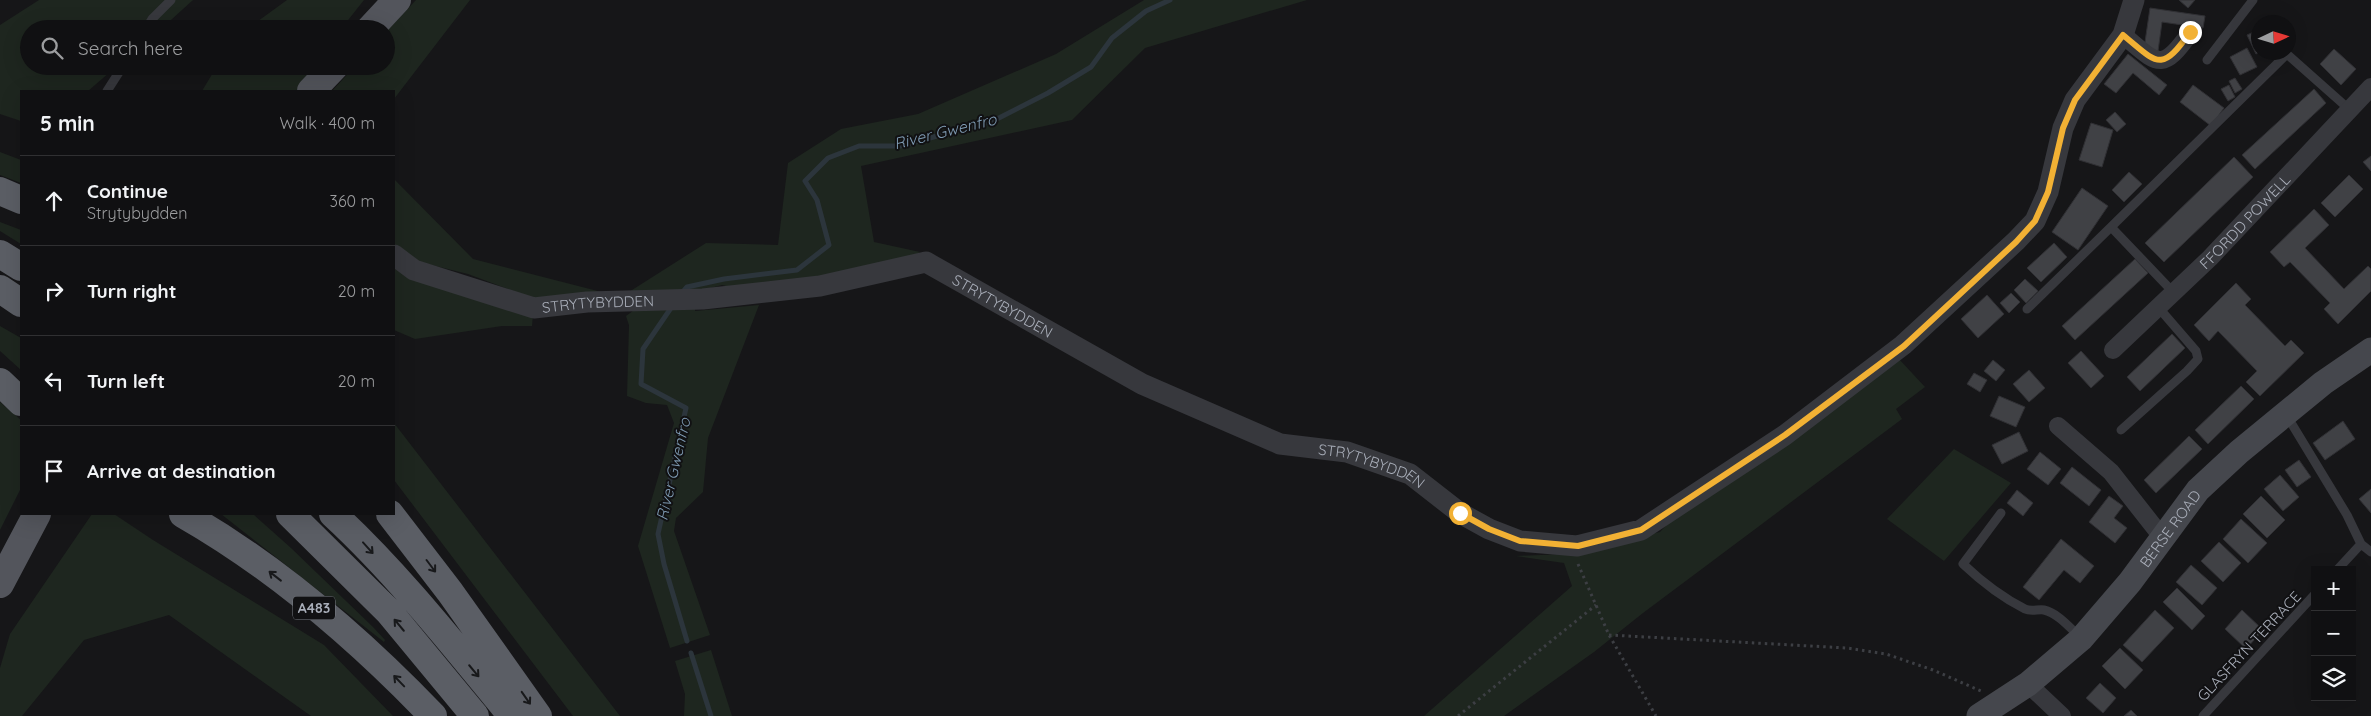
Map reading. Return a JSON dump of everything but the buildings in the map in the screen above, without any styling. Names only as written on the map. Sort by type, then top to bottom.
[{"type":"highway","points":[[0,191],[20,200]]},
{"type":"highway","points":[[0,254],[20,266]]},
{"type":"highway","points":[[0,289],[20,302]]},
{"type":"highway","points":[[0,382],[20,401]]},
{"type":"highway","name":"A483","points":[[185,515],[272,573],[393,674],[433,716]]},
{"type":"highway","points":[[291,515],[389,612],[475,716]]},
{"type":"highway","points":[[334,515],[361,540],[428,615],[512,716]]},
{"type":"highway","points":[[391,515],[450,592],[538,716]]},
{"type":"main road","points":[[378,20],[397,0]]},
{"type":"main road","points":[[312,90],[326,75]]},
{"type":"main road","name":"BERSE ROAD","points":[[1979,716],[2018,691],[2081,638],[2130,582],[2198,490],[2238,452],[2323,382],[2371,350]]},
{"type":"main road","points":[[0,584],[36,515]]},
{"type":"street","name":"STRYTYBYDDEN","points":[[395,256],[414,270],[534,308],[587,302],[679,300],[820,286],[926,262],[1142,384],[1280,444],[1347,452],[1410,474],[1460,513],[1489,529],[1520,541],[1578,546],[1641,530],[1785,435],[1904,346],[2016,242],[2035,221],[2048,192],[2063,128],[2075,100],[2123,35],[2134,0]]},
{"type":"street","points":[[2123,35],[2151,58],[2160,62],[2167,59],[2179,48],[2190,32]]},
{"type":"street","name":"FFORDD POWELL","points":[[2113,350],[2217,251],[2371,87]]},
{"type":"street","points":[[2058,426],[2111,472],[2162,537]]},
{"type":"street","points":[[2018,691],[2062,716]]},
{"type":"lane","points":[[151,20],[171,0]]},
{"type":"lane","points":[[2207,60],[2253,0]]},
{"type":"lane","points":[[2027,309],[2287,54],[2350,110]]},
{"type":"lane","points":[[108,90],[117,75]]},
{"type":"lane","points":[[2110,226],[2174,293]]},
{"type":"lane","points":[[2121,430],[2188,371],[2198,359],[2196,351],[2158,308]]},
{"type":"lane","points":[[2285,414],[2347,515],[2361,544],[2371,552]]},
{"type":"lane","points":[[2001,513],[1963,564],[1976,576],[2015,604],[2028,611],[2044,610],[2055,615],[2081,638]]},
{"type":"lane","points":[[2341,566],[2361,544]]},
{"type":"lane","name":"GLASFRYN TERRACE","points":[[2202,716],[2311,598]]},
{"type":"path","points":[[1578,546],[1578,568],[1609,635],[1656,716]]},
{"type":"path","points":[[1458,716],[1596,606]]},
{"type":"path","points":[[1609,635],[1846,648],[1886,654],[1933,670],[1976,690],[2018,691]]},
{"type":"shaded area","points":[[39,0],[193,0],[171,20],[20,20],[20,75],[107,75],[89,90],[20,90],[20,121],[0,114],[0,25]]},
{"type":"shaded area","points":[[287,0],[364,0],[348,20],[259,20]]},
{"type":"shaded area","points":[[416,0],[470,0],[395,98],[395,90],[333,90],[347,75],[395,75],[395,22]]},
{"type":"shaded area","points":[[1144,0],[1307,0],[1145,48],[1072,120],[861,166],[874,242],[920,252],[908,259],[745,291],[722,285],[696,292],[695,311],[759,305],[708,438],[703,492],[676,518],[674,531],[710,635],[670,648],[638,546],[674,423],[667,405],[646,403],[627,396],[629,325],[626,316],[637,308],[535,299],[468,274],[415,261],[395,245],[395,180],[473,259],[621,297],[706,243],[778,245],[788,163],[841,129],[918,114],[1056,54]]},
{"type":"shaded area","points":[[212,75],[308,75],[297,90],[203,90]]},
{"type":"shaded area","points":[[0,152],[20,160],[20,183],[0,175]]},
{"type":"shaded area","points":[[0,222],[20,230],[20,243],[0,231]]},
{"type":"shaded area","points":[[395,267],[533,314],[532,326],[502,326],[415,339],[395,330]]},
{"type":"shaded area","points":[[0,326],[20,337],[20,369],[0,351]]},
{"type":"shaded area","points":[[1898,358],[1925,387],[1896,409],[1902,419],[1643,613],[1594,652],[1504,716],[1424,716],[1572,586],[1564,563],[1516,556],[1564,554],[1660,532],[1680,511]]},
{"type":"shaded area","points":[[0,402],[20,419],[20,490],[0,530]]},
{"type":"shaded area","points":[[395,424],[620,716],[573,716],[395,481]]},
{"type":"shaded area","points":[[1954,449],[2011,483],[1944,561],[1887,519]]},
{"type":"shaded area","points":[[91,515],[116,515],[324,645],[393,716],[311,716],[169,615],[84,640],[22,716],[0,716],[0,668],[10,634]]},
{"type":"shaded area","points":[[222,515],[254,515],[373,627],[385,640],[384,642]]},
{"type":"shaded area","points":[[711,650],[732,716],[684,716],[685,694],[675,661]]},
{"type":"waterway","name":"River Gwenfro","points":[[681,294],[687,287],[724,279],[797,270],[829,245],[817,200],[805,181],[828,158],[859,146],[900,146],[993,121],[1048,93],[1091,67],[1112,38],[1146,11],[1170,0]]},
{"type":"waterway","name":"River Gwenfro","points":[[673,305],[643,349],[641,384],[686,408],[658,534],[664,564],[687,641]]},
{"type":"waterway","name":"River Gwenfro","points":[[691,653],[711,716]]},
{"type":"route","points":[[1460,513],[1489,529],[1520,541],[1578,546],[1641,530],[1785,435],[1904,346],[2016,242],[2035,221],[2048,192],[2063,128],[2075,100],[2123,35],[2151,58],[2160,62],[2167,59],[2179,48],[2190,32]]}]
